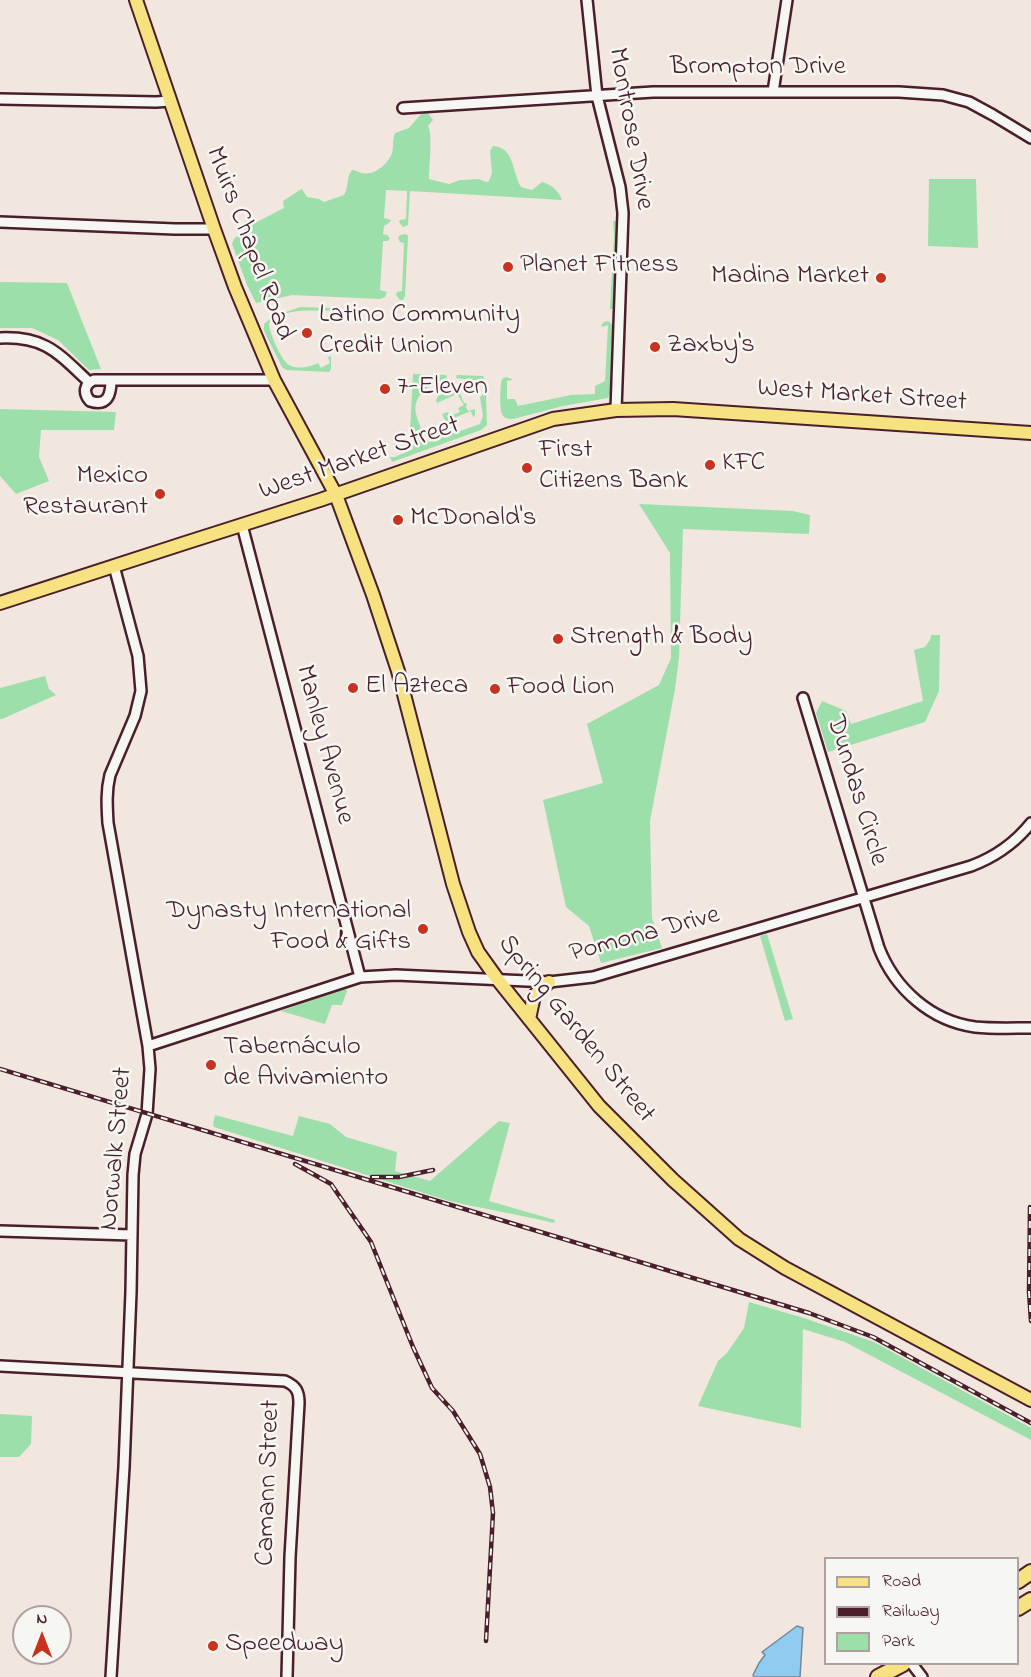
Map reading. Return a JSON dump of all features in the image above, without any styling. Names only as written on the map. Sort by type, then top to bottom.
[{"type":"highway","points":[[878,1677],[901,1665]]},
{"type":"main road","name":"Muirs Chapel Road","points":[[136,0],[235,288],[274,380],[336,495]]},
{"type":"main road","name":"West Market Street","points":[[0,603],[336,495],[553,419],[616,410],[678,410],[1031,433]]},
{"type":"main road","name":"Spring Garden Street","points":[[336,495],[393,655],[456,894],[478,952],[498,980],[599,1106],[673,1180],[738,1239],[785,1268],[1031,1400]]},
{"type":"main road","points":[[529,1019],[534,996],[549,982]]},
{"type":"street","name":"Montrose Drive","points":[[586,0],[597,96],[620,187],[623,213],[616,410]]},
{"type":"street","points":[[773,92],[787,0]]},
{"type":"street","name":"Brompton Drive","points":[[403,108],[653,92],[899,92],[943,95],[969,102],[1031,138]]},
{"type":"street","points":[[0,99],[170,101]]},
{"type":"street","points":[[0,222],[214,229]]},
{"type":"street","points":[[0,338],[29,339],[49,347],[88,382]]},
{"type":"street","points":[[111,380],[110,394],[104,401],[90,402],[85,389],[88,382],[94,380],[111,380],[274,380]]},
{"type":"street","name":"Manley Avenue","points":[[242,525],[360,976]]},
{"type":"street","name":"Norwalk Street","points":[[111,1677],[123,1494],[132,1235],[131,1198],[134,1164],[147,1114],[150,1069],[148,1046],[106,807],[110,775],[135,716],[141,691],[138,657],[114,566]]},
{"type":"street","name":"Dundas Circle","points":[[803,698],[883,957],[899,983],[931,1011],[963,1025],[1031,1028]]},
{"type":"street","name":"Pomona Drive","points":[[148,1046],[360,976],[396,975],[549,982],[578,980],[605,974],[971,866],[990,858],[1016,839],[1031,823]]},
{"type":"street","points":[[0,1231],[132,1235]]},
{"type":"street","points":[[0,1366],[128,1372]]},
{"type":"street","name":"Camann Street","points":[[128,1372],[285,1382],[298,1390],[287,1677]]},
{"type":"street","points":[[913,1665],[922,1677]]},
{"type":"green space","points":[[425,112],[433,120],[428,126],[431,143],[429,179],[449,184],[460,180],[489,181],[492,173],[490,151],[493,146],[500,147],[509,156],[521,187],[532,190],[542,182],[557,191],[562,200],[410,191],[408,225],[403,227],[399,222],[406,219],[407,191],[386,190],[384,218],[391,220],[384,226],[383,234],[390,238],[388,241],[383,241],[380,290],[387,292],[385,297],[380,299],[292,295],[256,303],[232,244],[243,224],[246,221],[253,224],[284,208],[283,201],[302,189],[307,197],[324,202],[344,195],[352,170],[371,173],[380,168],[392,153],[395,133],[409,128]]},
{"type":"green space","points":[[929,179],[976,179],[978,248],[928,246]]},
{"type":"green space","points":[[613,221],[618,221],[618,224],[614,309],[610,309],[614,236]]},
{"type":"green space","points":[[406,234],[408,236],[405,296],[403,300],[400,300],[396,295],[397,292],[402,291],[404,243],[398,238]]},
{"type":"green space","points":[[0,282],[67,283],[101,369],[89,370],[58,340],[32,328],[0,328]]},
{"type":"green space","points":[[300,307],[333,308],[334,310],[292,312],[276,318],[269,323],[276,346],[286,363],[300,368],[318,363],[321,368],[330,363],[328,357],[331,356],[329,372],[286,370],[282,367],[264,331],[264,324],[272,317]]},
{"type":"green space","points":[[608,321],[613,325],[608,398],[563,406],[513,419],[503,416],[500,404],[501,387],[502,379],[506,377],[512,379],[507,381],[507,399],[515,399],[518,406],[571,395],[595,394],[595,386],[605,381],[608,325],[603,327],[601,325]]},
{"type":"green space","points":[[413,374],[446,375],[447,377],[424,391],[417,401],[416,414],[421,429],[416,431],[421,442],[427,440],[429,442],[480,424],[483,416],[480,397],[483,394],[486,396],[487,425],[481,430],[392,462],[390,457],[413,449],[410,431]]},
{"type":"green space","points":[[457,375],[483,376],[486,381],[475,387],[471,380],[456,378]]},
{"type":"green space","points":[[461,386],[466,388],[459,391],[464,403],[467,403],[468,411],[475,409],[475,416],[473,417],[471,411],[449,420],[448,427],[442,414],[448,412],[450,416],[460,412],[458,408],[464,405],[457,394],[437,403],[436,400],[438,396]]},
{"type":"green space","points":[[0,409],[116,412],[114,430],[41,430],[39,457],[49,481],[16,494],[0,476]]},
{"type":"green space","points":[[639,504],[793,511],[810,515],[809,534],[683,529],[679,658],[650,821],[652,918],[662,948],[601,963],[589,926],[566,907],[543,800],[603,783],[587,724],[659,685],[671,658],[670,553]]},
{"type":"green space","points":[[931,635],[940,635],[939,691],[925,722],[828,752],[816,713],[822,701],[846,711],[851,724],[923,701],[914,650],[925,647]]},
{"type":"green space","points":[[45,676],[49,689],[56,695],[0,719],[0,688]]},
{"type":"green space","points":[[767,934],[793,1019],[785,1021],[760,936]]},
{"type":"green space","points":[[345,988],[347,991],[342,1005],[332,1005],[325,1024],[281,1011]]},
{"type":"green space","points":[[215,1115],[293,1136],[299,1116],[330,1124],[346,1137],[397,1152],[395,1171],[430,1181],[499,1121],[510,1123],[489,1201],[555,1220],[554,1223],[446,1200],[214,1127]]},
{"type":"green space","points":[[749,1302],[874,1342],[1031,1428],[1031,1440],[845,1342],[803,1329],[801,1428],[698,1406],[718,1361],[727,1353],[744,1328]]},
{"type":"green space","points":[[0,1414],[32,1416],[31,1444],[19,1457],[0,1457]]},
{"type":"water","points":[[797,1626],[803,1628],[800,1677],[754,1677],[765,1655],[762,1652]]},
{"type":"railway","points":[[0,1069],[809,1313],[873,1337],[1031,1423]]},
{"type":"railway","points":[[295,1164],[331,1184],[371,1242],[432,1388],[453,1411],[480,1454],[490,1487],[493,1513],[486,1641]]},
{"type":"railway","points":[[372,1177],[399,1177],[433,1170]]},
{"type":"railway","points":[[1030,1207],[1031,1321]]},
{"type":"place","name":"Planet Fitness","points":[[508,267]]},
{"type":"place","name":"Madina Market","points":[[881,278]]},
{"type":"place","name":"Latino Community Credit Union","points":[[307,333]]},
{"type":"place","name":"Zaxby's","points":[[655,347]]},
{"type":"place","name":"7-Eleven","points":[[385,389]]},
{"type":"place","name":"KFC","points":[[710,465]]},
{"type":"place","name":"First Citizens Bank","points":[[527,468]]},
{"type":"place","name":"Mexico Restaurant","points":[[160,494]]},
{"type":"place","name":"McDonald's","points":[[398,520]]},
{"type":"place","name":"Strength & Body","points":[[558,639]]},
{"type":"place","name":"El Azteca","points":[[353,688]]},
{"type":"place","name":"Food Lion","points":[[495,689]]},
{"type":"place","name":"Dynasty International Food & Gifts","points":[[423,929]]},
{"type":"place","name":"Tabernáculo de Avivamiento","points":[[211,1065]]},
{"type":"place","name":"Speedway","points":[[213,1646]]}]
